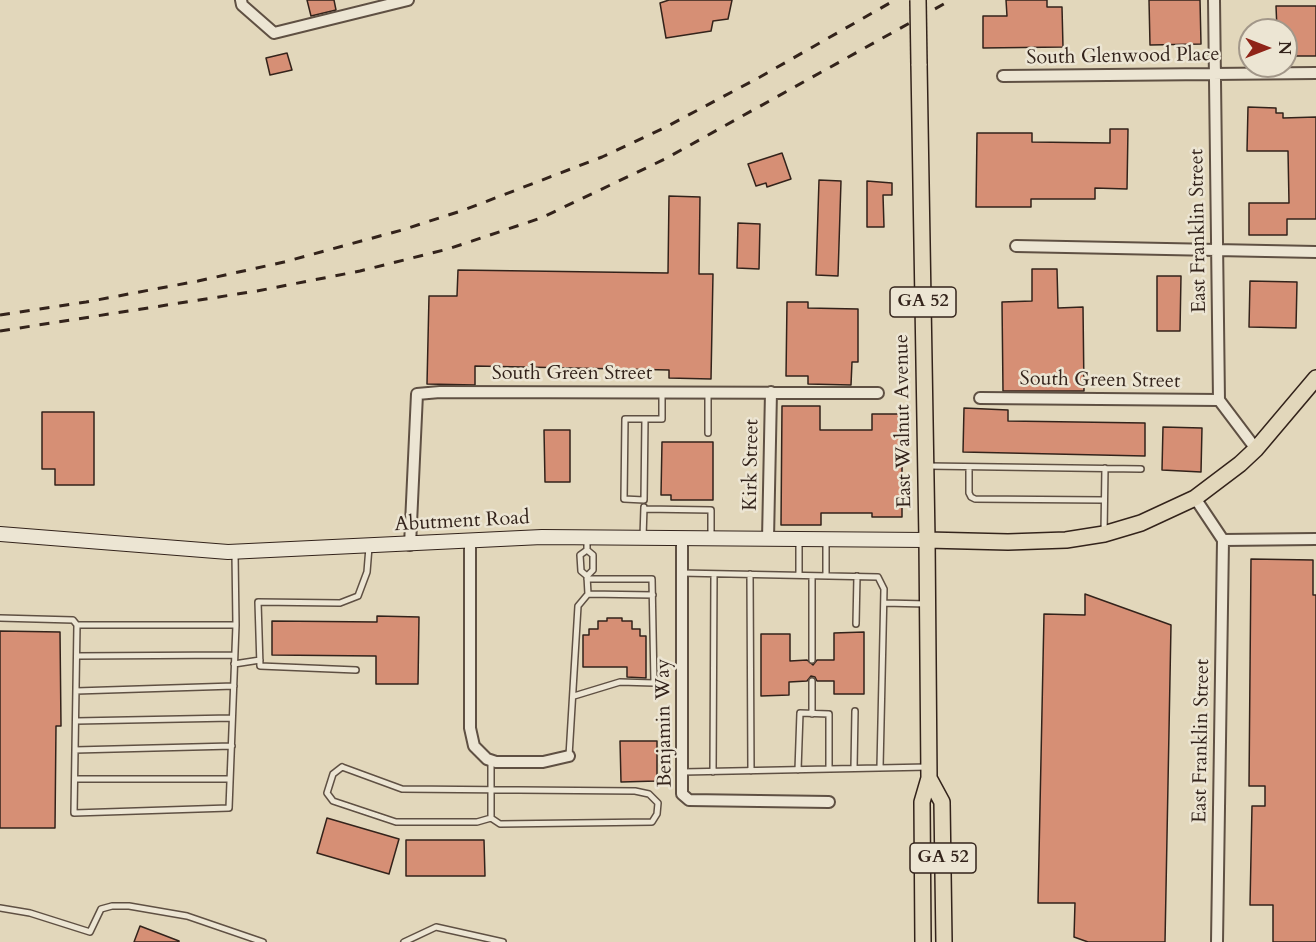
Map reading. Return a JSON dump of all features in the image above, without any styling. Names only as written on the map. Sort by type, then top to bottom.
[{"type":"main road","name":"East Walnut Avenue","points":[[918,0],[929,773],[922,802],[923,942]]},
{"type":"main road","points":[[927,540],[1038,542],[1104,534],[1141,523],[1195,498],[1226,476],[1256,449],[1316,378]]},
{"type":"main road","name":"Abutment Road","points":[[0,534],[235,552],[542,537],[587,543],[643,538],[927,540]]},
{"type":"main road","name":"East Walnut Avenue","points":[[929,773],[942,802],[944,942]]},
{"type":"street","points":[[241,0],[242,5],[274,33],[408,0]]},
{"type":"street","name":"East Franklin Street","points":[[1214,0],[1219,400]]},
{"type":"street","name":"South Glenwood Place","points":[[1003,76],[1316,73]]},
{"type":"street","points":[[1016,246],[1316,252]]},
{"type":"street","name":"South Green Street","points":[[410,545],[417,394],[440,392],[878,393]]},
{"type":"street","name":"Kirk Street","points":[[768,539],[771,392]]},
{"type":"street","name":"South Green Street","points":[[980,398],[1219,400]]},
{"type":"street","points":[[1219,400],[1256,449]]},
{"type":"street","points":[[1195,498],[1223,540],[1316,539]]},
{"type":"street","name":"Benjamin Way","points":[[682,538],[682,794],[689,800],[829,802]]},
{"type":"street","points":[[470,540],[470,728],[474,746],[480,754],[491,760],[507,763],[543,762],[569,756]]},
{"type":"street","name":"East Franklin Street","points":[[1217,942],[1223,540]]},
{"type":"lane","points":[[644,500],[624,499],[625,419],[662,419],[662,392]]},
{"type":"lane","points":[[708,392],[708,433]]},
{"type":"lane","points":[[643,538],[645,419]]},
{"type":"lane","points":[[926,466],[1141,469]]},
{"type":"lane","points":[[969,466],[969,493],[975,499],[1103,500]]},
{"type":"lane","points":[[1104,534],[1105,468]]},
{"type":"lane","points":[[644,509],[711,510],[711,538]]},
{"type":"lane","points":[[799,539],[799,575]]},
{"type":"lane","points":[[826,540],[826,576]]},
{"type":"lane","points":[[587,543],[593,555],[593,570],[587,577]]},
{"type":"lane","points":[[569,756],[578,606],[588,594],[587,577],[581,571],[580,555],[587,543]]},
{"type":"lane","points":[[356,670],[260,666],[258,602],[340,603],[358,596],[367,572],[369,547]]},
{"type":"lane","points":[[0,618],[73,620],[77,625],[74,813],[229,808],[236,626],[235,552]]},
{"type":"lane","points":[[681,573],[878,577],[884,589],[880,767]]},
{"type":"lane","points":[[714,574],[714,772]]},
{"type":"lane","points":[[750,574],[751,771]]},
{"type":"lane","points":[[812,576],[812,660]]},
{"type":"lane","points":[[856,624],[857,576]]},
{"type":"lane","points":[[574,696],[620,682],[654,683],[652,579],[587,577]]},
{"type":"lane","points":[[588,594],[653,595]]},
{"type":"lane","points":[[884,603],[928,604]]},
{"type":"lane","points":[[77,625],[236,626]]},
{"type":"lane","points":[[77,656],[234,655]]},
{"type":"lane","points":[[234,664],[260,660]]},
{"type":"lane","points":[[812,681],[812,714]]},
{"type":"lane","points":[[76,691],[234,686]]},
{"type":"lane","points":[[854,768],[855,711]]},
{"type":"lane","points":[[798,770],[800,714],[829,714],[829,769]]},
{"type":"lane","points":[[76,720],[232,718]]},
{"type":"lane","points":[[75,750],[232,746]]},
{"type":"lane","points":[[491,760],[491,818]]},
{"type":"lane","points":[[342,767],[402,789],[635,791],[650,794],[658,803],[657,814],[652,822],[500,824],[491,818],[477,822],[396,822],[333,801],[327,793],[333,774],[342,767]]},
{"type":"lane","points":[[681,772],[880,767],[929,773]]},
{"type":"lane","points":[[75,779],[230,779]]},
{"type":"lane","points":[[0,908],[30,913],[90,932],[101,909],[112,906],[129,906],[187,916],[263,942]]},
{"type":"lane","points":[[404,942],[436,927],[503,942]]},
{"type":"building","points":[[307,0],[334,0],[336,10],[311,16]]},
{"type":"building","points":[[669,0],[732,0],[728,19],[713,21],[711,31],[666,38],[660,3]]},
{"type":"building","points":[[1006,0],[1047,0],[1047,7],[1062,7],[1063,47],[983,48],[983,16],[1007,16]]},
{"type":"building","points":[[1149,0],[1200,0],[1201,44],[1150,45]]},
{"type":"building","points":[[1276,6],[1316,6],[1316,56],[1298,56],[1298,18],[1276,18]]},
{"type":"building","points":[[287,53],[292,70],[270,75],[266,58]]},
{"type":"building","points":[[1248,107],[1276,108],[1276,113],[1283,113],[1283,118],[1316,117],[1316,219],[1287,219],[1287,235],[1249,235],[1249,203],[1289,203],[1288,151],[1247,151]]},
{"type":"building","points":[[1110,129],[1128,129],[1127,189],[1095,188],[1095,199],[1031,199],[1031,207],[976,207],[977,133],[1032,133],[1032,142],[1110,143]]},
{"type":"building","points":[[782,153],[791,179],[767,187],[766,183],[756,186],[748,164]]},
{"type":"building","points":[[819,180],[841,181],[838,276],[816,275]]},
{"type":"building","points":[[867,181],[892,183],[892,195],[883,195],[884,227],[867,227]]},
{"type":"building","points":[[669,196],[700,197],[699,274],[713,274],[711,379],[669,378],[669,370],[475,366],[475,385],[427,384],[429,296],[457,296],[458,270],[668,273]]},
{"type":"building","points":[[738,223],[760,224],[759,269],[737,268]]},
{"type":"building","points":[[1032,269],[1057,269],[1058,308],[1083,307],[1084,391],[1003,391],[1002,302],[1032,301]]},
{"type":"building","points":[[1157,276],[1181,276],[1180,331],[1157,331]]},
{"type":"building","points":[[1250,281],[1297,282],[1296,328],[1249,327]]},
{"type":"building","points":[[787,302],[808,302],[808,308],[858,309],[858,362],[852,362],[851,385],[808,384],[808,376],[786,376]]},
{"type":"building","points":[[782,406],[820,406],[820,430],[872,430],[872,414],[902,414],[902,517],[872,517],[872,513],[821,513],[821,525],[781,525]]},
{"type":"building","points":[[964,408],[1008,410],[1008,421],[1145,423],[1145,456],[963,452]]},
{"type":"building","points":[[42,412],[94,412],[94,485],[55,485],[55,469],[42,469]]},
{"type":"building","points":[[1163,427],[1202,428],[1201,472],[1162,470]]},
{"type":"building","points":[[544,430],[570,430],[570,482],[545,482]]},
{"type":"building","points":[[662,442],[713,442],[713,500],[671,500],[671,495],[661,495]]},
{"type":"building","points":[[1251,559],[1313,560],[1313,595],[1316,595],[1316,942],[1273,942],[1273,905],[1250,905],[1252,806],[1265,806],[1265,786],[1249,786]]},
{"type":"building","points":[[1085,594],[1171,625],[1165,942],[1088,942],[1074,937],[1075,903],[1038,903],[1044,614],[1085,615]]},
{"type":"building","points":[[377,616],[419,617],[418,684],[376,684],[376,656],[272,655],[272,621],[377,622]]},
{"type":"building","points":[[607,618],[632,621],[632,629],[640,629],[640,636],[646,636],[646,678],[627,677],[627,667],[583,667],[583,635],[589,635],[589,629],[598,629],[598,621],[607,621]]},
{"type":"building","points":[[0,631],[60,632],[61,726],[56,726],[55,828],[0,828]]},
{"type":"building","points":[[864,632],[864,694],[834,694],[834,681],[817,681],[811,676],[807,681],[789,682],[789,695],[761,696],[761,634],[790,634],[790,661],[807,660],[813,665],[817,660],[834,660],[834,633]]},
{"type":"building","points":[[620,741],[657,741],[657,781],[621,782]]},
{"type":"building","points":[[327,818],[399,839],[389,874],[317,853]]},
{"type":"building","points":[[406,840],[484,840],[485,876],[406,876]]},
{"type":"building","points":[[140,926],[179,941],[179,942],[134,942]]},
{"type":"railway","points":[[0,315],[86,302],[284,262],[402,230],[464,210],[602,157],[664,128],[760,77],[895,0]]},
{"type":"railway","points":[[0,331],[257,291],[360,271],[448,249],[541,218],[665,159],[951,0]]}]
